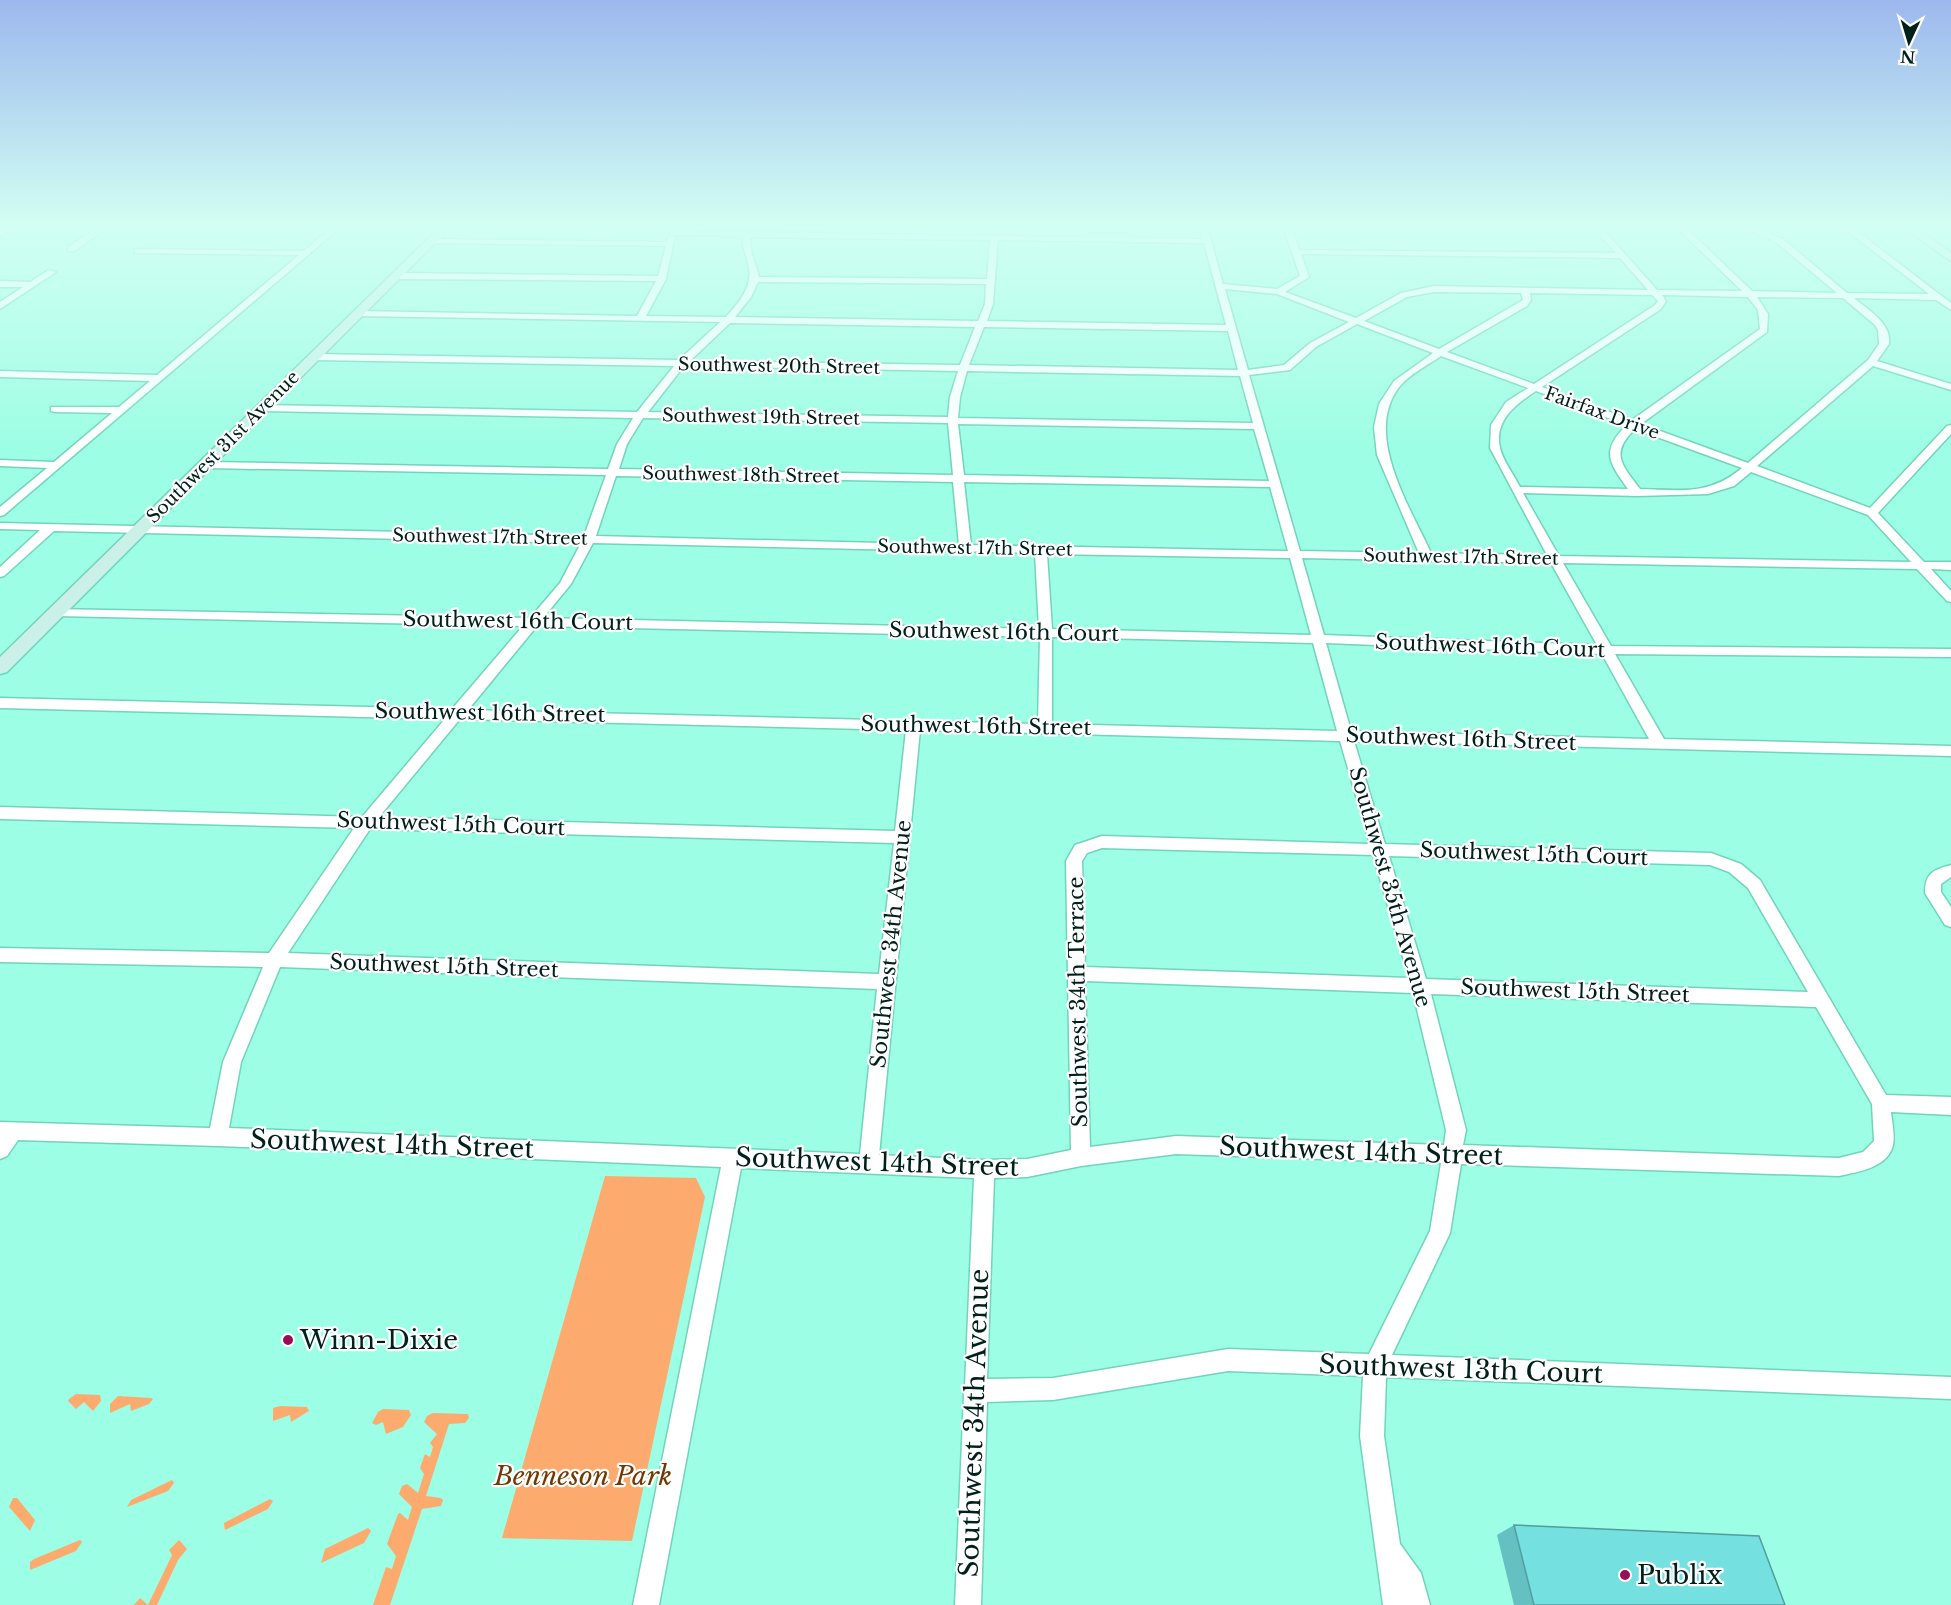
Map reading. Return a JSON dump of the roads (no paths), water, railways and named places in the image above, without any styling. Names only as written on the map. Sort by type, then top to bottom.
[{"type":"street","points":[[0,513],[250,301]]},
{"type":"street","name":"Southwest 31st Avenue","points":[[0,668],[371,301]]},
{"type":"street","points":[[640,318],[650,301]]},
{"type":"street","points":[[218,1137],[232,1062],[274,960],[367,821],[565,584],[589,539],[622,444],[640,415],[681,364],[729,320],[744,301]]},
{"type":"street","points":[[966,548],[953,420],[955,397],[963,369],[989,301]]},
{"type":"street","name":"Southwest 35th Avenue","points":[[1224,301],[1345,735],[1382,850],[1420,986],[1456,1130],[1440,1233],[1375,1366],[1372,1436],[1396,1605]]},
{"type":"street","name":"Fairfax Drive","points":[[1302,301],[1872,513],[1951,598]]},
{"type":"street","name":"Southwest 20th Street","points":[[314,357],[1244,373],[1287,368],[1313,345],[1393,301]]},
{"type":"street","points":[[1426,556],[1382,455],[1379,427],[1384,404],[1397,383],[1440,352],[1526,301]]},
{"type":"street","points":[[1660,745],[1516,490],[1495,448],[1496,425],[1510,404],[1658,307],[1662,301]]},
{"type":"street","points":[[1637,493],[1617,464],[1614,452],[1616,442],[1634,424],[1764,330],[1766,316],[1757,301]]},
{"type":"street","points":[[1516,490],[1637,493],[1708,491],[1730,484],[1871,362],[1885,344],[1885,334],[1879,324],[1852,301]]},
{"type":"street","points":[[358,314],[1231,328]]},
{"type":"street","points":[[1871,362],[1951,387]]},
{"type":"street","points":[[0,374],[159,378]]},
{"type":"street","points":[[55,408],[121,410]]},
{"type":"street","name":"Southwest 19th Street","points":[[263,408],[1259,426]]},
{"type":"street","points":[[1872,513],[1951,428]]},
{"type":"street","points":[[0,463],[56,465]]},
{"type":"street","name":"Southwest 18th Street","points":[[206,465],[1276,484]]},
{"type":"street","name":"Southwest 17th Street","points":[[0,526],[1041,550],[1951,566]]},
{"type":"street","points":[[0,573],[51,527]]},
{"type":"street","points":[[1041,550],[1046,633],[1045,728]]},
{"type":"street","name":"Southwest 16th Court","points":[[57,612],[1318,639],[1607,650],[1951,653]]},
{"type":"street","name":"Southwest 16th Street","points":[[0,703],[457,712],[1951,751]]},
{"type":"street","name":"Southwest 34th Avenue","points":[[869,1163],[914,724]]},
{"type":"street","name":"Southwest 15th Court","points":[[0,813],[902,837]]},
{"type":"street","name":"Southwest 15th Court","points":[[1080,849],[1102,842],[1711,859],[1735,868],[1754,884],[1820,1000]]},
{"type":"street","name":"Southwest 34th Terrace","points":[[1080,849],[1074,861],[1081,1157]]},
{"type":"street","points":[[1951,871],[1941,874],[1933,882],[1933,893],[1951,920]]},
{"type":"street","name":"Southwest 15th Street","points":[[0,955],[274,960],[887,982]]},
{"type":"street","name":"Southwest 15th Street","points":[[1078,974],[1820,1000]]},
{"type":"street","points":[[1820,1000],[1881,1104],[1951,1106]]},
{"type":"street","name":"Southwest 14th Street","points":[[6,1131],[218,1137],[984,1169],[1027,1168],[1081,1157],[1176,1145],[1839,1167],[1869,1160],[1884,1144],[1881,1104]]},
{"type":"street","points":[[0,1150],[6,1131]]},
{"type":"street","points":[[646,1605],[733,1158]]},
{"type":"street","name":"Southwest 34th Avenue","points":[[968,1605],[974,1391],[984,1169]]},
{"type":"street","name":"Southwest 13th Court","points":[[974,1391],[1053,1389],[1228,1360],[1951,1388]]},
{"type":"street","name":"Southwest 35th Avenue","points":[[1388,1548],[1412,1582],[1417,1605]]},
{"type":"place","name":"Winn-Dixie","points":[[288,1340]]},
{"type":"place","name":"Publix","points":[[1625,1575]]},
{"type":"park label","name":"Benneson Park","points":[[583,1476]]}]
